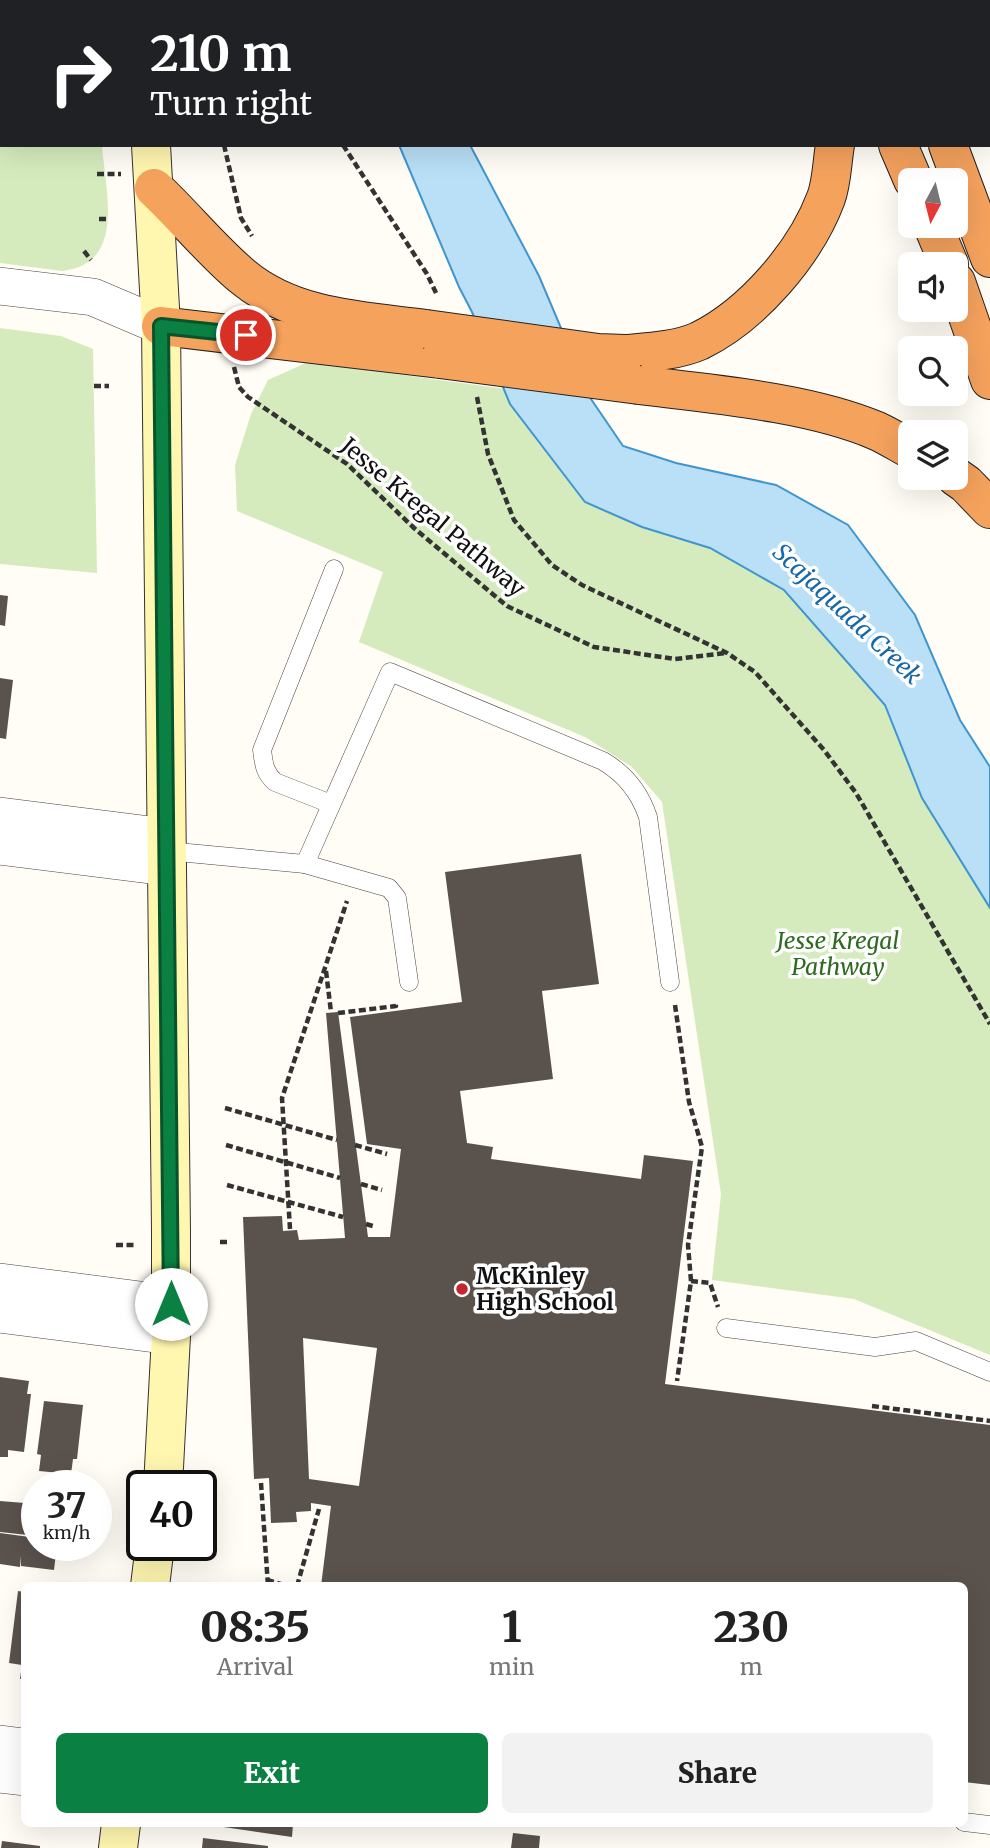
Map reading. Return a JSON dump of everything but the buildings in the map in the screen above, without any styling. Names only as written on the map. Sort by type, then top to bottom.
[{"type":"highway","points":[[632,369],[661,351],[697,342],[729,323],[787,266],[811,230],[827,196],[835,147]]},
{"type":"highway","points":[[899,147],[908,168]]},
{"type":"highway","points":[[949,147],[990,258]]},
{"type":"highway","points":[[154,188],[244,278],[286,304],[331,316],[435,328],[598,353],[632,369],[726,396],[810,412],[876,431],[898,443]]},
{"type":"highway","points":[[968,317],[990,380]]},
{"type":"highway","points":[[161,326],[435,328]]},
{"type":"highway","points":[[968,486],[990,509]]},
{"type":"street","points":[[151,147],[161,326],[171,1320],[164,1470]]},
{"type":"street","points":[[0,286],[93,297],[161,326]]},
{"type":"street","points":[[0,817],[166,852]]},
{"type":"street","points":[[0,846],[166,852]]},
{"type":"street","points":[[0,1282],[171,1320]]},
{"type":"street","points":[[0,1314],[171,1320]]},
{"type":"street","points":[[150,1582],[153,1561]]},
{"type":"street","points":[[0,1744],[21,1747]]},
{"type":"street","points":[[0,1774],[21,1777]]},
{"type":"street","points":[[118,1848],[121,1827]]},
{"type":"lane","points":[[331,804],[275,782],[264,766],[262,750],[334,569]]},
{"type":"lane","points":[[305,864],[390,672],[603,761],[626,778],[643,803],[648,817],[671,989]]},
{"type":"lane","points":[[166,852],[305,864],[389,888],[397,898],[409,982]]},
{"type":"lane","points":[[726,1328],[875,1347],[916,1341],[990,1372]]},
{"type":"lane","points":[[968,1822],[990,1825]]},
{"type":"path","points":[[224,147],[241,218],[258,244]]},
{"type":"path","points":[[343,147],[427,274],[435,328]]},
{"type":"path","points":[[97,174],[105,174]]},
{"type":"path","points":[[99,219],[107,219]]},
{"type":"path","points":[[85,251],[91,260]]},
{"type":"path","points":[[94,386],[110,386]]},
{"type":"path","name":"Jesse Kregal Pathway","points":[[240,387],[248,397],[347,464],[414,528],[507,606],[594,647],[675,659],[727,653]]},
{"type":"path","name":"Jesse Kregal Pathway","points":[[475,390],[488,454],[514,520],[552,565],[582,585],[727,653],[755,672],[824,750],[856,793],[990,1024]]},
{"type":"path","points":[[290,1229],[282,1098],[348,900]]},
{"type":"path","points":[[326,967],[335,1013],[396,1006]]},
{"type":"path","points":[[671,989],[689,1102],[702,1147],[688,1245],[691,1281],[677,1381]]},
{"type":"path","points":[[225,1108],[337,1140]]},
{"type":"path","points":[[355,1144],[387,1154]]},
{"type":"path","points":[[226,1145],[340,1178]]},
{"type":"path","points":[[361,1184],[382,1190]]},
{"type":"path","points":[[227,1185],[343,1217]]},
{"type":"path","points":[[366,1224],[376,1227]]},
{"type":"path","points":[[220,1242],[229,1242]]},
{"type":"path","points":[[116,1245],[134,1245]]},
{"type":"path","points":[[691,1281],[710,1283]]},
{"type":"path","points":[[872,1406],[990,1421]]},
{"type":"path","points":[[261,1483],[268,1582]]},
{"type":"path","points":[[298,1582],[319,1509]]},
{"type":"green space","points":[[0,147],[102,147],[108,222],[104,240],[96,255],[83,265],[62,271],[0,263]]},
{"type":"green space","points":[[0,328],[61,336],[93,349],[97,573],[0,564]]},
{"type":"green space","name":"Jesse Kregal Pathway","points":[[308,362],[505,389],[585,502],[642,527],[710,548],[784,590],[885,705],[922,798],[990,908],[990,1355],[854,1299],[712,1280],[721,1194],[662,802],[632,767],[585,737],[359,642],[383,572],[237,511],[235,465],[251,414],[268,380]]},
{"type":"water","name":"Scajaquada Creek","points":[[400,147],[471,147],[539,276],[591,399],[623,446],[676,463],[776,485],[848,525],[915,615],[960,720],[990,767],[990,908],[922,798],[885,705],[784,590],[710,548],[642,527],[585,502],[510,404]]},
{"type":"place","name":"McKinley High School","points":[[462,1289]]},
{"type":"route","points":[[171,1304],[161,326],[246,335]]}]
